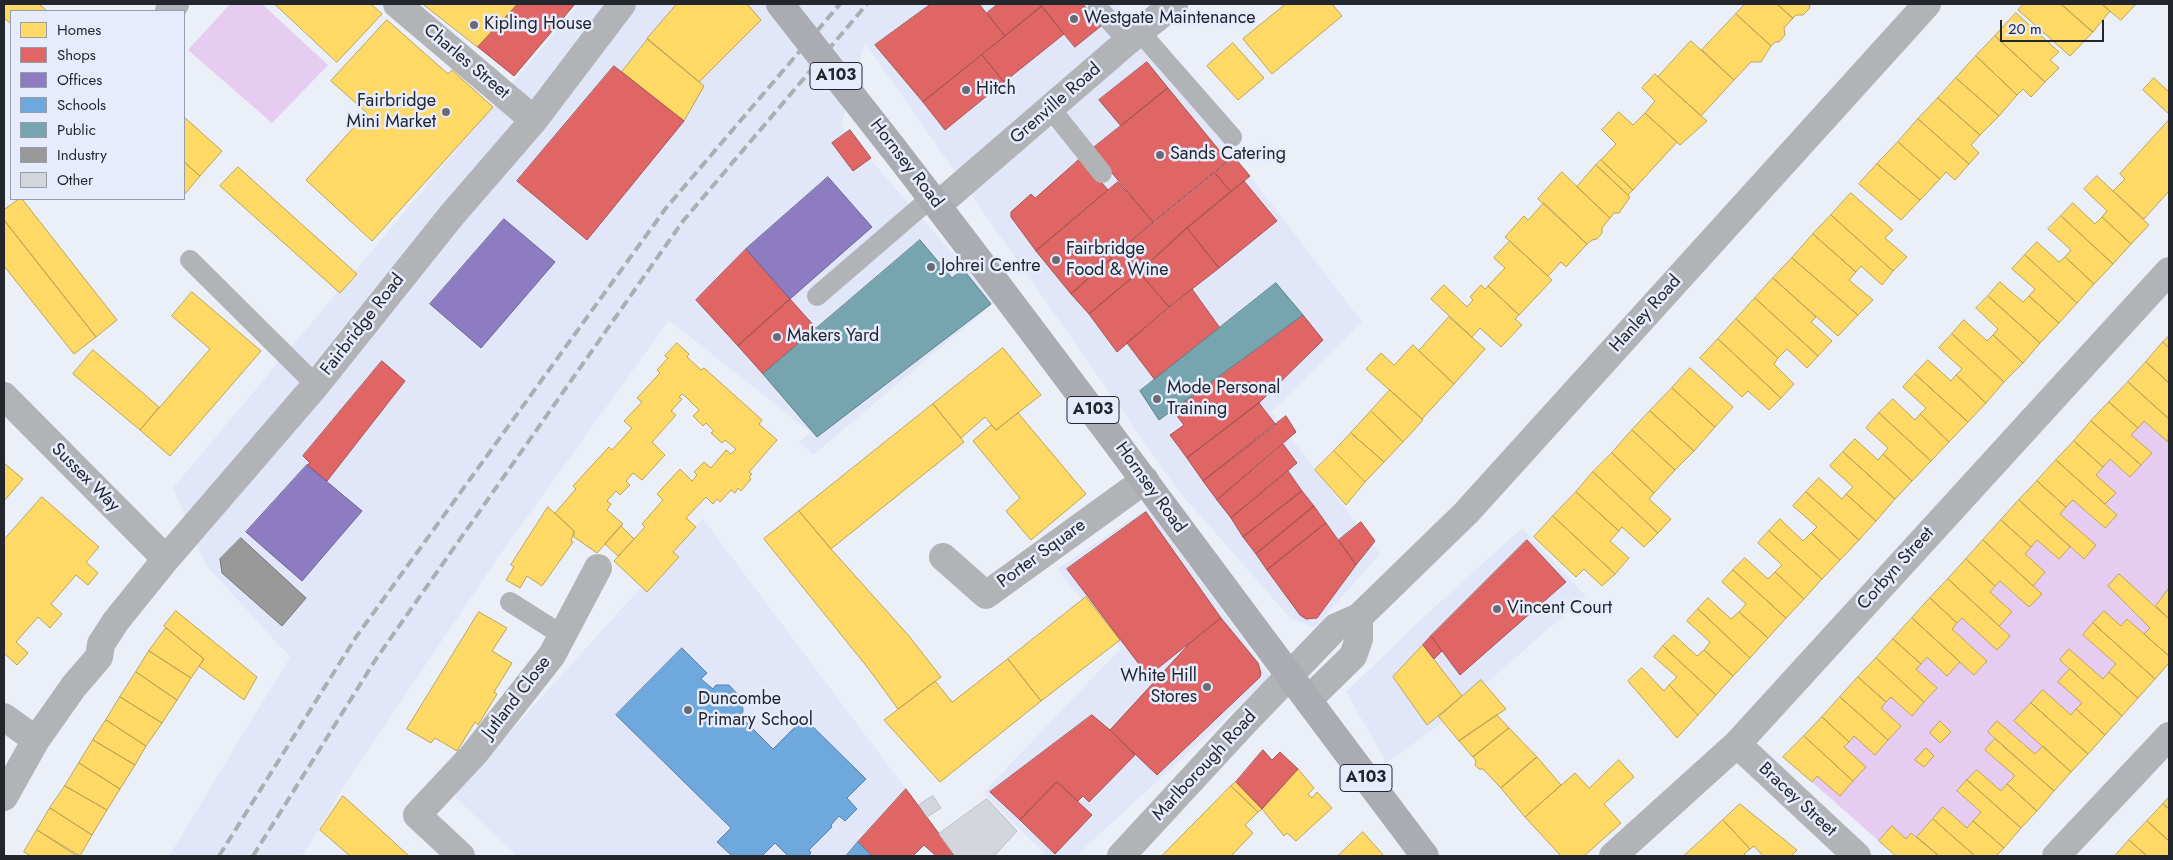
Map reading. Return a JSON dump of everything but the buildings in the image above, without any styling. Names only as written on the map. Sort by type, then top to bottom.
[{"type":"main road","name":"Hornsey Road","points":[[780,4],[936,201],[1425,856]]},
{"type":"street","name":"Charles Street","points":[[397,4],[534,120]]},
{"type":"street","name":"Fairbridge Road","points":[[4,797],[36,740],[116,621],[166,559],[316,385],[451,216],[534,120],[622,4]]},
{"type":"street","name":"Grenville Road","points":[[936,201],[1051,109],[1134,36],[1174,4]]},
{"type":"street","name":"Hanley Road","points":[[1288,675],[1336,627],[1360,617],[1466,513],[1926,4]]},
{"type":"street","name":"Corbyn Street","points":[[1613,856],[1737,744],[2169,271]]},
{"type":"street","name":"Sussex Way","points":[[4,396],[166,559]]},
{"type":"street","name":"Porter Square","points":[[943,557],[986,595],[1146,480]]},
{"type":"street","name":"Jutland Close","points":[[461,856],[417,816],[474,754],[552,655],[598,568]]},
{"type":"street","points":[[1308,700],[1353,656],[1359,639],[1360,617]]},
{"type":"street","name":"Marlborough Road","points":[[1121,856],[1288,675]]},
{"type":"street","points":[[4,717],[36,740]]},
{"type":"street","points":[[2056,856],[2169,736]]},
{"type":"street","name":"Bracey Street","points":[[1737,744],[1857,856]]},
{"type":"lane","points":[[1098,8],[1134,36],[1232,137]]},
{"type":"lane","points":[[1051,109],[1102,173]]},
{"type":"lane","points":[[817,296],[936,201]]},
{"type":"lane","points":[[190,260],[316,385]]},
{"type":"lane","points":[[510,602],[562,635]]},
{"type":"shaded area","points":[[230,4],[262,4],[328,65],[272,123],[188,50]]},
{"type":"shaded area","points":[[579,4],[1118,4],[1362,322],[1271,412],[1380,554],[1315,627],[1291,619],[1177,489],[865,43],[841,126],[995,302],[813,455],[799,442],[810,432],[669,320],[501,553],[348,780],[302,856],[169,856],[290,657],[205,564],[173,488]]},
{"type":"shaded area","points":[[2144,421],[2169,442],[2169,588],[2156,606],[2119,574],[2126,605],[2150,628],[2144,634],[2127,619],[2121,626],[2093,623],[2083,635],[2116,664],[2103,679],[2069,649],[2060,660],[2070,669],[2059,682],[2082,703],[2071,715],[2043,690],[2015,721],[2043,746],[2035,754],[1997,721],[1988,731],[1995,739],[1985,750],[2015,776],[2001,791],[1977,770],[1957,792],[1981,812],[1967,828],[1943,807],[1917,837],[1911,833],[1906,839],[1892,826],[1879,841],[1812,782],[1817,776],[1840,795],[1844,747],[1854,736],[1875,755],[1901,726],[1881,708],[1891,697],[1912,716],[1937,688],[1916,669],[1927,657],[1947,676],[1960,662],[1975,675],[1987,661],[1952,629],[1962,618],[1998,649],[2010,636],[1999,626],[2012,612],[1990,592],[2000,581],[2029,607],[2041,594],[2033,586],[2045,572],[2025,554],[2037,540],[2059,559],[2070,547],[2095,545],[2060,514],[2073,500],[2104,528],[2117,515],[2105,504],[2115,493],[2096,475],[2110,459],[2130,477],[2151,454],[2131,435]]},
{"type":"shaded area","points":[[1148,508],[1270,677],[1076,856],[1047,856],[983,793],[1121,648],[1057,569]]},
{"type":"shaded area","name":"Duncombe Primary School","points":[[703,519],[906,789],[846,856],[517,856],[453,795]]},
{"type":"shaded area","points":[[1522,528],[1586,596],[1436,727],[1387,763],[1346,692],[1427,614]]},
{"type":"railway","points":[[219,856],[356,637],[666,208],[840,4]]},
{"type":"railway","points":[[253,856],[376,659],[683,221],[867,4]]},
{"type":"place","name":"Westgate Maintenance","points":[[1074,19]]},
{"type":"place","name":"Kipling House","points":[[474,25]]},
{"type":"place","name":"Hitch","points":[[966,90]]},
{"type":"place","name":"Fairbridge Mini Market","points":[[446,112]]},
{"type":"place","name":"Sands Catering","points":[[1160,155]]},
{"type":"place","name":"Fairbridge Food & Wine","points":[[1056,260]]},
{"type":"place","name":"Johrei Centre","points":[[931,267]]},
{"type":"place","name":"Makers Yard","points":[[777,337]]},
{"type":"place","name":"Mode Personal Training","points":[[1157,399]]},
{"type":"place","name":"Vincent Court","points":[[1497,609]]},
{"type":"place","name":"White Hill Stores","points":[[1207,687]]},
{"type":"place","name":"Duncombe Primary School","points":[[688,710]]}]
